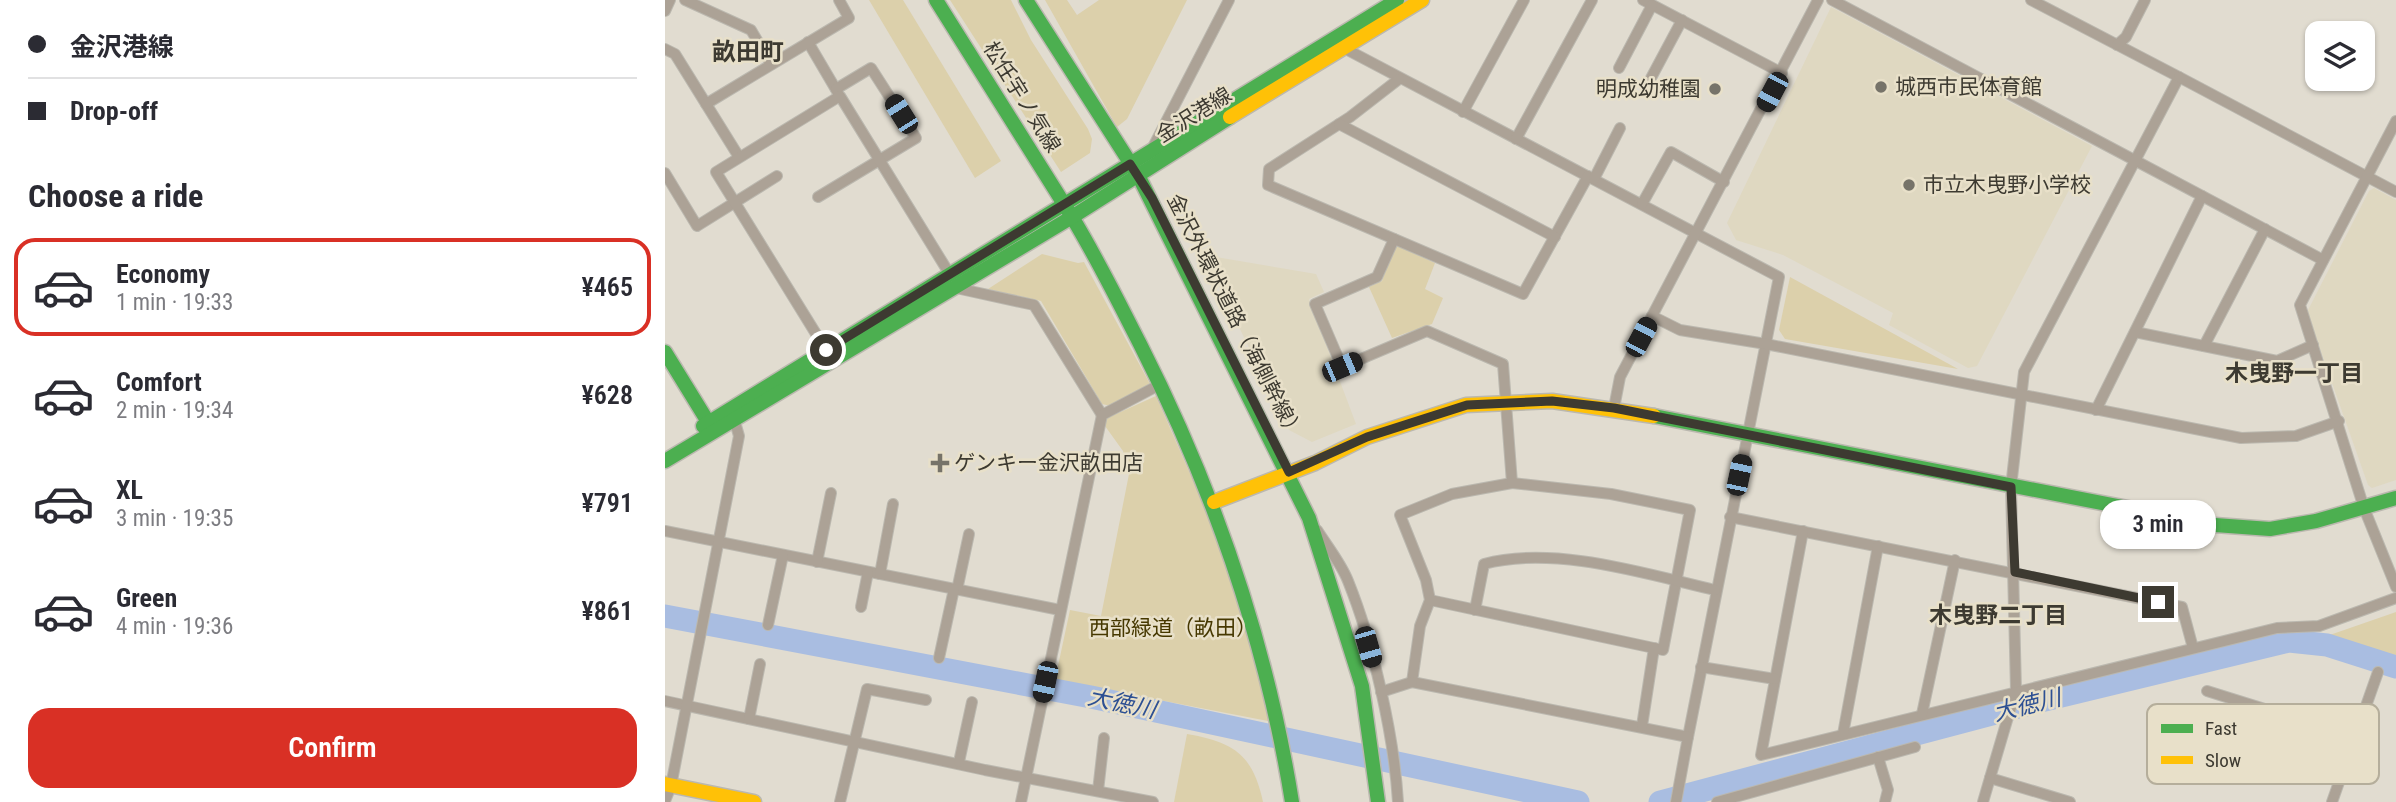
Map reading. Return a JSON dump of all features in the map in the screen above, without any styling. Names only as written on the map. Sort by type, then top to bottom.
[{"type":"street","points":[[665,11],[670,0]]},
{"type":"street","points":[[685,0],[751,30],[771,64]]},
{"type":"street","points":[[706,104],[849,18],[839,0]]},
{"type":"street","name":"松任宇ノ気線","points":[[936,0],[1072,217]]},
{"type":"street","points":[[1026,0],[1134,169]]},
{"type":"street","points":[[1149,153],[1229,0]]},
{"type":"street","name":"金沢港線","points":[[733,414],[826,350],[949,273],[1064,204],[1134,169],[1338,42],[1397,0]]},
{"type":"street","name":"金沢港線","points":[[665,449],[711,427],[955,287],[1072,217],[1134,169],[1149,153],[1338,42],[1422,0]]},
{"type":"street","points":[[1463,112],[1524,0]]},
{"type":"street","points":[[1516,139],[1592,0]]},
{"type":"street","points":[[1614,408],[1620,377],[1818,0]]},
{"type":"street","points":[[1832,0],[2323,260]]},
{"type":"street","points":[[2031,0],[2045,3],[2117,45],[2396,192]]},
{"type":"street","points":[[2117,45],[2126,37],[2145,0]]},
{"type":"street","points":[[1619,68],[1647,2],[1782,73]]},
{"type":"street","points":[[1651,78],[1682,20]]},
{"type":"street","points":[[808,42],[949,273]]},
{"type":"street","points":[[1338,42],[1399,79],[1779,277],[1715,590],[1676,802]]},
{"type":"street","points":[[665,50],[675,54],[739,157]]},
{"type":"street","points":[[818,197],[916,138],[871,68],[838,93],[716,172],[826,350]]},
{"type":"street","points":[[1983,802],[2015,695],[2015,572],[2011,487],[2024,372],[2179,77]]},
{"type":"street","points":[[1399,79],[1339,124],[1269,169],[1268,185],[1523,294],[1620,128]]},
{"type":"street","points":[[2396,121],[2299,306],[2339,421],[2364,508],[2396,587]]},
{"type":"street","points":[[1339,124],[1555,237]]},
{"type":"street","points":[[1642,204],[1671,152],[1724,182]]},
{"type":"street","name":"金沢外環状道路（海側幹線）","points":[[1134,169],[1289,472],[1309,518],[1347,630],[1362,686],[1378,802]]},
{"type":"street","points":[[665,173],[697,226],[777,176]]},
{"type":"street","points":[[2096,410],[2202,196]]},
{"type":"street","points":[[1072,217],[1161,384],[1214,502],[1251,607],[1280,722],[1292,802]]},
{"type":"street","points":[[2204,346],[2265,229]]},
{"type":"street","points":[[1394,239],[1377,277],[1315,303],[1342,367],[1426,331],[1503,364],[1512,484]]},
{"type":"street","points":[[955,287],[1034,305],[1102,415],[1021,802]]},
{"type":"street","points":[[1652,316],[1680,330],[1766,344],[2241,438],[2297,436],[2339,421]]},
{"type":"street","points":[[2135,332],[2277,361],[2313,345]]},
{"type":"street","points":[[665,352],[711,427]]},
{"type":"street","points":[[1102,415],[1161,384]]},
{"type":"street","points":[[1214,502],[1367,437],[1454,409],[1506,401],[1552,401],[1614,408],[2215,525],[2270,528],[2316,521],[2396,498]]},
{"type":"street","points":[[665,801],[739,436],[733,414]]},
{"type":"street","name":"金沢港線","points":[[665,461],[711,427]]},
{"type":"street","points":[[1412,682],[1420,626],[1430,600],[1426,580],[1400,515],[1452,494],[1512,484],[1611,494],[1691,510],[1663,650],[1430,600]]},
{"type":"street","points":[[817,562],[831,493]]},
{"type":"street","points":[[880,574],[893,504]]},
{"type":"street","points":[[1730,517],[2182,607],[2193,648]]},
{"type":"street","points":[[1309,518],[1348,579],[1381,692],[1397,776],[1398,802]]},
{"type":"street","points":[[665,531],[1060,610]]},
{"type":"street","points":[[1803,531],[1761,755],[1922,714],[2015,695],[2277,628],[2319,626],[2396,598]]},
{"type":"street","points":[[940,658],[969,534]]},
{"type":"street","points":[[1843,734],[1878,546]]},
{"type":"street","points":[[768,625],[783,555]]},
{"type":"street","points":[[1475,611],[1484,564],[1502,559],[1577,561],[1715,590]]},
{"type":"street","points":[[1922,714],[1955,561]]},
{"type":"street","points":[[861,607],[868,572]]},
{"type":"street","points":[[1642,726],[1654,648]]},
{"type":"street","points":[[749,719],[760,664]]},
{"type":"street","points":[[1701,667],[1775,679]]},
{"type":"street","points":[[2367,704],[2378,672]]},
{"type":"street","points":[[1381,692],[1412,682],[1688,737]]},
{"type":"street","points":[[840,802],[867,689],[926,700]]},
{"type":"street","points":[[2207,691],[2249,704]]},
{"type":"street","points":[[665,701],[1153,802]]},
{"type":"street","points":[[959,762],[972,702]]},
{"type":"street","points":[[1098,791],[1104,738]]},
{"type":"street","points":[[1717,802],[1915,747]]},
{"type":"street","points":[[1878,757],[1888,790],[1885,802]]},
{"type":"street","points":[[1990,778],[2070,802]]},
{"type":"street","points":[[2332,802],[2338,784]]},
{"type":"street","points":[[668,785],[754,802]]},
{"type":"shaded area","name":"市立木曳野小学校","points":[[1831,7],[2092,146],[1977,366],[1968,368],[1889,325],[1893,313],[1783,255],[1736,240],[1727,223]]},
{"type":"shaded area","points":[[2374,188],[2396,200],[2396,480],[2372,488],[2368,485],[2307,312],[2369,191]]},
{"type":"shaded area","points":[[1204,255],[1316,274],[1324,292],[1309,299],[1356,424],[1312,442],[1289,430]]},
{"type":"green space","points":[[869,0],[903,0],[1001,161],[975,178]]},
{"type":"green space","points":[[950,0],[1011,0],[1031,40],[1088,129],[1092,139],[1090,153],[1061,172]]},
{"type":"green space","points":[[1045,0],[1067,0],[1077,15],[1099,0],[1187,0],[1127,119],[1117,127]]},
{"type":"green space","points":[[1395,245],[1435,263],[1425,289],[1443,298],[1432,324],[1392,338],[1369,287],[1382,281]]},
{"type":"green space","points":[[1042,254],[1078,263],[1084,262],[1150,384],[1111,406],[1102,404],[1041,301],[988,289]]},
{"type":"green space","points":[[1790,277],[1958,369],[1785,339],[1779,330]]},
{"type":"green space","name":"西部緑道（畝田）","points":[[1156,396],[1209,517],[1251,629],[1273,722],[1055,680],[1070,610],[1101,616],[1129,474],[1123,451],[1105,426],[1105,419]]},
{"type":"green space","points":[[2396,612],[2396,660],[2324,637]]},
{"type":"green space","points":[[1187,734],[1217,741],[1239,753],[1254,773],[1263,802],[1174,802]]},
{"type":"waterway","name":"大徳川","points":[[665,616],[1091,697],[1578,802]]},
{"type":"waterway","name":"大徳川","points":[[1660,802],[2033,703],[2289,641],[2327,645],[2396,667]]},
{"type":"traffic: fast","points":[[936,0],[1069,212]]},
{"type":"traffic: fast","points":[[1026,0],[1136,172]]},
{"type":"traffic: fast","points":[[703,426],[1397,0]]},
{"type":"traffic: fast","points":[[665,461],[1072,217],[1230,117]]},
{"type":"traffic: fast","points":[[1138,175],[1309,518],[1362,686],[1378,802]]},
{"type":"traffic: fast","points":[[1072,217],[1167,399],[1214,510],[1252,624],[1268,683],[1292,802]]},
{"type":"traffic: fast","points":[[665,352],[713,430]]},
{"type":"traffic: fast","points":[[1654,416],[2215,525],[2270,529],[2316,521],[2396,498]]},
{"type":"traffic: slow","points":[[1230,117],[1422,0]]},
{"type":"traffic: slow","points":[[1214,502],[1315,463],[1367,437],[1466,405],[1552,401],[1654,416]]},
{"type":"traffic: slow","points":[[665,784],[754,802]]},
{"type":"place","name":"城西市民体育館","points":[[1881,87]]},
{"type":"place","name":"明成幼稚園","points":[[1715,89]]},
{"type":"place","name":"市立木曳野小学校","points":[[1909,185]]},
{"type":"place","name":"ゲンキー金沢畝田店","points":[[940,463]]},
{"type":"district","name":"畝田町","points":[[748,52]]},
{"type":"district","name":"木曳野一丁目","points":[[2294,373]]},
{"type":"district","name":"木曳野二丁目","points":[[1998,615]]},
{"type":"route","points":[[826,350],[1130,164],[1152,198],[1289,472],[1315,463],[1367,437],[1467,405],[1506,401],[1552,401],[1614,408],[2011,487],[2015,572],[2158,602]]}]
